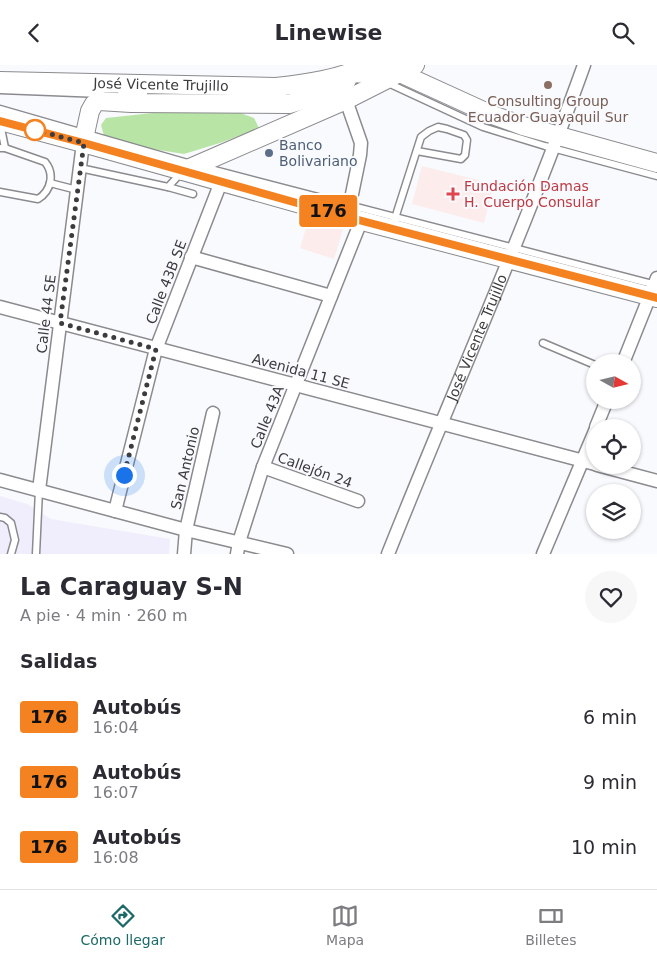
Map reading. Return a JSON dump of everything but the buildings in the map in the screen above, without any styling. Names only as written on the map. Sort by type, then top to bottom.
[{"type":"main road","points":[[190,168],[346,100],[407,69]]},
{"type":"main road","points":[[84,138],[90,111],[99,101],[289,104],[320,95],[358,71],[407,69],[490,114],[523,126],[556,142],[657,163]]},
{"type":"main road","name":"José Vicente Trujillo","points":[[0,81],[276,87],[299,85],[358,71]]},
{"type":"main road","points":[[0,122],[84,138],[190,168],[221,182],[361,221],[395,223],[655,288]]},
{"type":"street","name":"José Vicente Trujillo","points":[[388,554],[440,423],[512,253],[584,65]]},
{"type":"street","points":[[346,100],[360,143],[360,155],[352,194]]},
{"type":"street","name":"Calle 44 SE","points":[[39,490],[84,138]]},
{"type":"street","name":"Calle 43B SE","points":[[115,511],[156,349],[221,182]]},
{"type":"street","name":"Calle 43A","points":[[238,548],[263,467],[361,221]]},
{"type":"street","points":[[191,257],[331,296]]},
{"type":"street","points":[[627,354],[655,288]]},
{"type":"street","name":"Avenida 11 SE","points":[[0,307],[586,461]]},
{"type":"street","name":"San Antonio","points":[[184,554],[186,530],[213,413]]},
{"type":"street","name":"Callejón 24","points":[[263,467],[358,501]]},
{"type":"street","points":[[543,554],[586,474]]},
{"type":"street","name":"Avenida 11 SE","points":[[632,474],[657,481]]},
{"type":"street","points":[[0,481],[186,530],[238,548],[287,554]]},
{"type":"lane","points":[[358,71],[484,127],[556,142],[657,175]]},
{"type":"lane","name":"José Vicente Trujillo","points":[[238,96],[287,96],[316,91],[358,71]]},
{"type":"lane","name":"José Vicente Trujillo","points":[[0,90],[151,95]]},
{"type":"lane","points":[[0,109],[84,138]]},
{"type":"lane","points":[[0,122],[2,148],[45,162],[50,172],[50,183],[46,192],[38,199],[0,192]]},
{"type":"lane","points":[[168,187],[190,168],[395,223],[421,137],[428,131],[438,127],[464,135],[467,140],[465,155],[461,159],[417,151]]},
{"type":"lane","points":[[80,168],[193,194]]},
{"type":"lane","points":[[50,183],[77,190]]},
{"type":"lane","points":[[543,343],[586,361]]},
{"type":"lane","points":[[36,554],[39,490]]},
{"type":"lane","points":[[0,517],[12,523],[15,540],[12,554]]},
{"type":"shaded area","name":"Fundación Damas H. Cuerpo Consular","points":[[422,166],[494,184],[484,223],[412,204]]},
{"type":"shaded area","points":[[310,215],[344,226],[334,259],[300,248]]},
{"type":"shaded area","points":[[0,496],[27,504],[51,519],[170,539],[169,554],[0,554]]},
{"type":"green space","points":[[235,111],[254,118],[259,128],[184,154],[152,149],[104,136],[101,125],[106,118],[153,113]]},
{"type":"bus line","name":"176","points":[[0,121],[347,217],[657,298]]},
{"type":"place","name":"Consulting Group Ecuador Guayaquil Sur","points":[[548,85]]},
{"type":"place","name":"Banco Bolivariano","points":[[269,153]]},
{"type":"place","name":"Fundación Damas H. Cuerpo Consular","points":[[453,194]]},
{"type":"route","points":[[35,130],[84,143],[60,323],[156,349],[124,475]]}]
